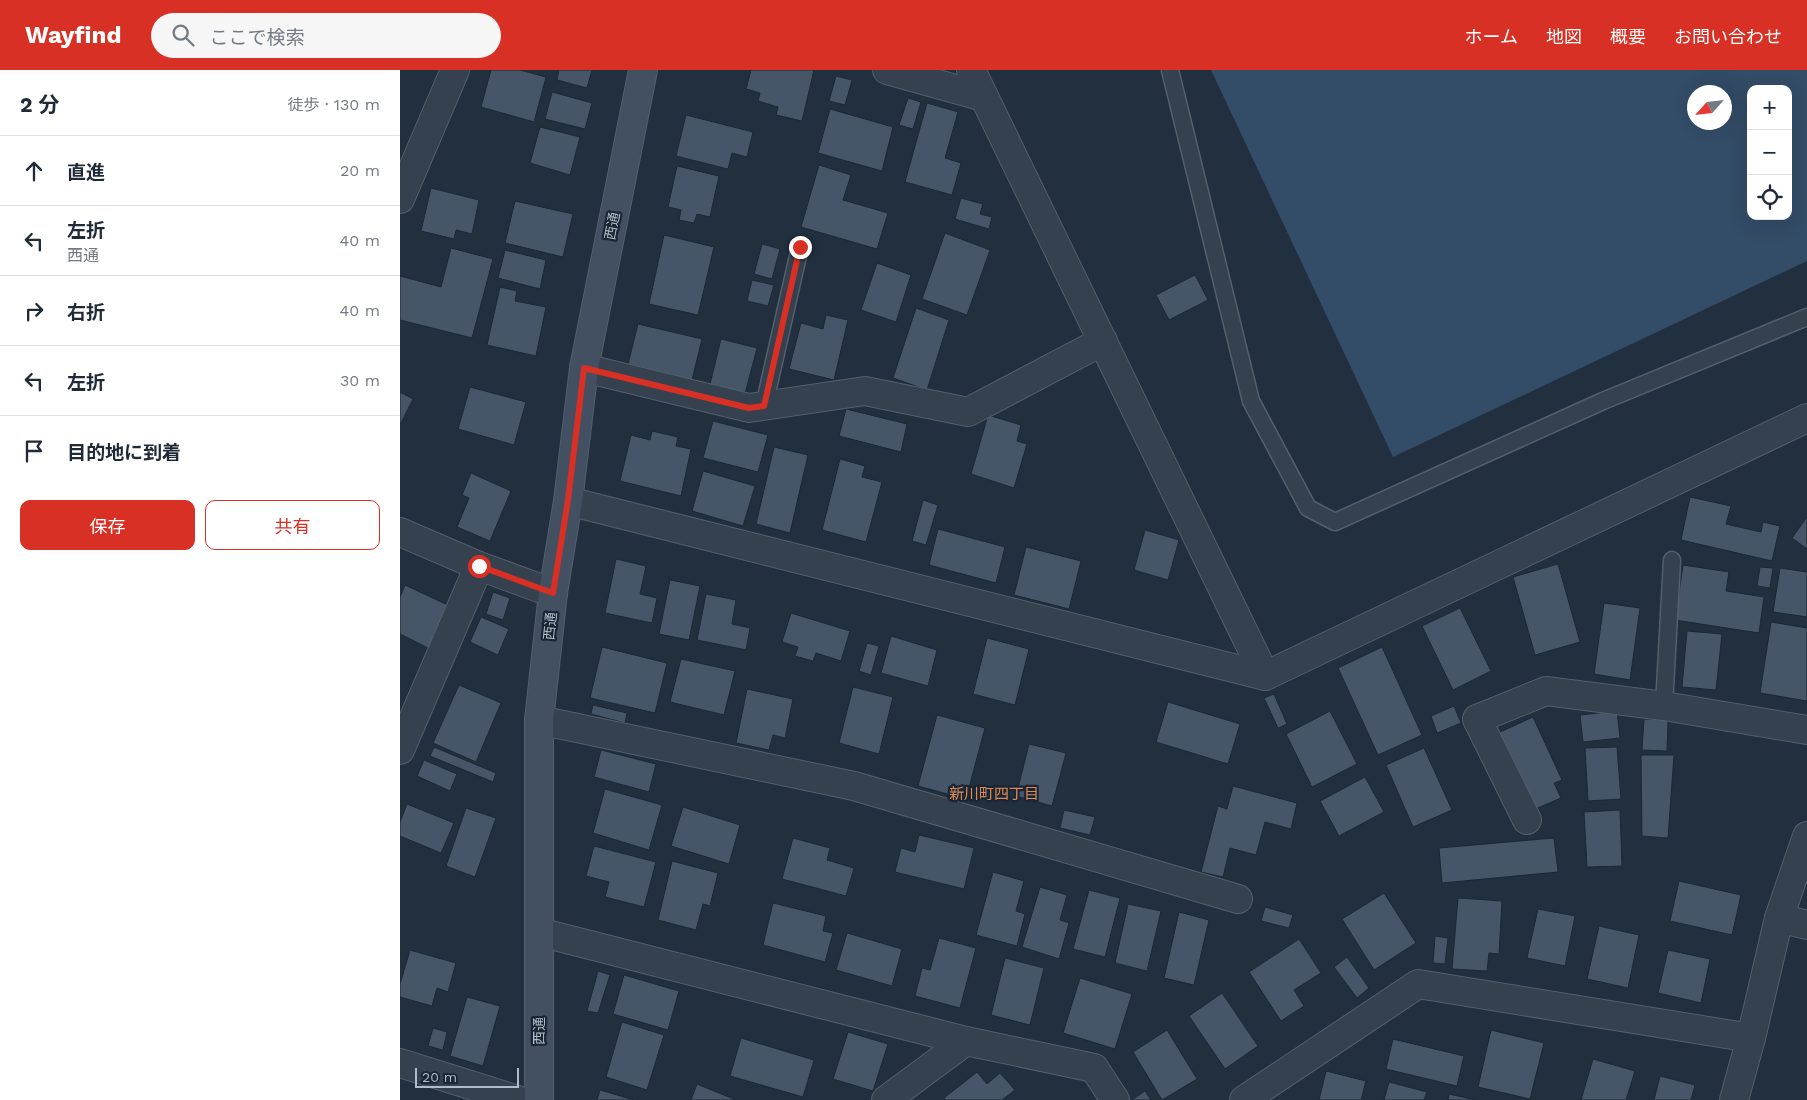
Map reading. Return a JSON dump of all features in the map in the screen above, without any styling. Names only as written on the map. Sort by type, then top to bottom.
[{"type":"street","name":"西通","points":[[539,1100],[539,720],[553,593],[568,500],[584,368],[643,70]]},
{"type":"street","points":[[887,70],[984,97]]},
{"type":"street","points":[[971,70],[1265,676]]},
{"type":"street","points":[[400,199],[451,71]]},
{"type":"street","points":[[584,368],[749,408],[865,391],[968,412],[1103,341]]},
{"type":"street","points":[[568,500],[1265,676],[1807,418]]},
{"type":"street","points":[[400,532],[479,566],[553,593]]},
{"type":"street","points":[[400,750],[479,566]]},
{"type":"street","points":[[1527,820],[1477,719],[1546,691],[1664,706],[1807,730]]},
{"type":"street","points":[[539,720],[854,786],[1238,899]]},
{"type":"street","points":[[1734,1100],[1752,1038],[1779,918],[1807,836]]},
{"type":"street","points":[[1779,918],[1807,925]]},
{"type":"street","points":[[539,932],[966,1041],[1094,1068],[1115,1100]]},
{"type":"street","points":[[1244,1100],[1418,984],[1752,1038]]},
{"type":"street","points":[[886,1100],[966,1041]]},
{"type":"street","points":[[400,1064],[518,1100]]},
{"type":"lane","points":[[1170,70],[1251,401],[1308,508],[1335,522],[1603,401],[1807,317]]},
{"type":"lane","points":[[764,406],[800,247]]},
{"type":"lane","points":[[1664,706],[1672,560]]},
{"type":"water","points":[[1211,70],[1807,70],[1807,261],[1393,457]]},
{"type":"building","points":[[491,70],[520,70],[546,77],[534,122],[481,107]]},
{"type":"building","points":[[559,70],[592,70],[587,88],[557,80]]},
{"type":"building","points":[[751,70],[814,70],[802,121],[776,115],[778,107],[758,101],[760,93],[746,89]]},
{"type":"building","points":[[836,76],[852,80],[845,105],[829,101]]},
{"type":"building","points":[[552,92],[592,103],[585,129],[545,119]]},
{"type":"building","points":[[908,98],[921,102],[913,129],[899,125]]},
{"type":"building","points":[[927,103],[958,112],[945,158],[961,163],[952,195],[905,182]]},
{"type":"building","points":[[830,109],[893,127],[882,171],[818,153]]},
{"type":"building","points":[[686,115],[753,132],[747,157],[732,153],[728,169],[676,156]]},
{"type":"building","points":[[540,127],[580,137],[570,175],[530,163]]},
{"type":"building","points":[[819,165],[851,175],[843,200],[888,213],[877,249],[801,227]]},
{"type":"building","points":[[677,166],[719,176],[710,217],[697,214],[694,223],[679,220],[681,210],[668,207]]},
{"type":"building","points":[[431,188],[479,200],[472,234],[456,230],[454,239],[421,231]]},
{"type":"building","points":[[961,198],[983,204],[980,214],[992,217],[989,229],[955,219]]},
{"type":"building","points":[[515,201],[573,214],[563,257],[505,243]]},
{"type":"building","points":[[945,233],[990,250],[967,315],[922,299]]},
{"type":"building","points":[[664,235],[714,247],[698,315],[649,304]]},
{"type":"building","points":[[762,244],[780,249],[772,279],[754,274]]},
{"type":"building","points":[[451,248],[493,259],[472,338],[400,320],[400,276],[441,287]]},
{"type":"building","points":[[505,250],[546,260],[540,289],[498,278]]},
{"type":"building","points":[[877,263],[911,275],[896,322],[861,310]]},
{"type":"building","points":[[1195,275],[1208,300],[1169,320],[1156,295]]},
{"type":"building","points":[[752,280],[774,285],[768,306],[747,301]]},
{"type":"building","points":[[500,287],[517,291],[515,301],[546,307],[536,356],[487,345]]},
{"type":"building","points":[[916,308],[949,320],[927,390],[893,378]]},
{"type":"building","points":[[826,315],[848,320],[834,380],[789,369],[801,323],[823,329]]},
{"type":"building","points":[[638,324],[702,339],[692,380],[628,364]]},
{"type":"building","points":[[721,339],[757,348],[745,394],[710,384]]},
{"type":"building","points":[[470,387],[526,402],[514,445],[458,429]]},
{"type":"building","points":[[400,392],[413,399],[400,425]]},
{"type":"building","points":[[846,409],[907,424],[901,452],[839,436]]},
{"type":"building","points":[[988,415],[1021,425],[1017,441],[1027,444],[1014,488],[971,474]]},
{"type":"building","points":[[713,421],[768,435],[758,472],[703,458]]},
{"type":"building","points":[[652,431],[678,437],[676,446],[691,449],[681,496],[620,481],[631,435],[650,440]]},
{"type":"building","points":[[774,447],[808,455],[790,533],[756,524]]},
{"type":"building","points":[[840,459],[865,466],[862,477],[882,482],[866,542],[822,530]]},
{"type":"building","points":[[703,471],[755,486],[743,526],[692,511]]},
{"type":"building","points":[[471,473],[511,491],[490,541],[457,527],[469,498],[462,495]]},
{"type":"building","points":[[1690,497],[1731,506],[1726,524],[1761,532],[1763,522],[1780,526],[1772,561],[1681,540]]},
{"type":"building","points":[[923,500],[938,505],[926,545],[912,541]]},
{"type":"building","points":[[1807,517],[1807,549],[1792,538]]},
{"type":"building","points":[[938,529],[1005,547],[996,583],[929,565]]},
{"type":"building","points":[[1145,530],[1179,540],[1168,580],[1134,570]]},
{"type":"building","points":[[1026,547],[1081,561],[1069,609],[1014,595]]},
{"type":"building","points":[[616,559],[646,566],[640,594],[657,598],[652,623],[605,613]]},
{"type":"building","points":[[1558,564],[1580,642],[1535,655],[1513,577]]},
{"type":"building","points":[[1683,565],[1729,572],[1726,591],[1764,597],[1759,633],[1675,620]]},
{"type":"building","points":[[1760,567],[1773,568],[1770,588],[1757,586]]},
{"type":"building","points":[[1780,568],[1807,572],[1807,617],[1773,612]]},
{"type":"building","points":[[670,580],[700,586],[689,640],[659,634]]},
{"type":"building","points":[[405,585],[452,607],[432,650],[400,634],[400,597]]},
{"type":"building","points":[[493,592],[510,598],[503,620],[486,614]]},
{"type":"building","points":[[706,594],[736,600],[732,624],[750,628],[746,650],[697,640]]},
{"type":"building","points":[[1604,603],[1640,608],[1630,680],[1594,674]]},
{"type":"building","points":[[1460,608],[1491,671],[1453,690],[1422,626]]},
{"type":"building","points":[[791,613],[850,631],[841,661],[816,653],[813,661],[795,656],[798,647],[782,642]]},
{"type":"building","points":[[481,617],[509,629],[498,655],[470,642]]},
{"type":"building","points":[[1771,622],[1807,628],[1807,701],[1760,693]]},
{"type":"building","points":[[1687,631],[1722,634],[1716,690],[1682,687]]},
{"type":"building","points":[[891,636],[937,650],[928,686],[881,673]]},
{"type":"building","points":[[987,638],[1029,649],[1015,705],[973,694]]},
{"type":"building","points":[[867,643],[879,646],[871,675],[859,671]]},
{"type":"building","points":[[602,647],[667,663],[655,713],[590,698]]},
{"type":"building","points":[[1382,647],[1422,735],[1378,755],[1338,668]]},
{"type":"building","points":[[681,659],[735,671],[724,715],[670,702]]},
{"type":"building","points":[[459,685],[501,703],[476,762],[433,743]]},
{"type":"building","points":[[853,687],[893,697],[879,754],[839,743]]},
{"type":"building","points":[[747,689],[793,699],[785,738],[773,735],[769,750],[736,743]]},
{"type":"building","points":[[1274,694],[1287,724],[1278,728],[1264,698]]},
{"type":"building","points":[[1168,702],[1240,724],[1228,764],[1156,742]]},
{"type":"building","points":[[593,705],[627,713],[625,723],[591,714]]},
{"type":"building","points":[[1454,706],[1461,723],[1437,733],[1431,716]]},
{"type":"building","points":[[1330,711],[1357,764],[1312,787],[1286,734]]},
{"type":"building","points":[[1617,711],[1620,738],[1583,742],[1580,715]]},
{"type":"building","points":[[937,715],[985,728],[966,799],[918,786]]},
{"type":"building","points":[[1533,717],[1562,780],[1554,783],[1561,798],[1533,810],[1498,733]]},
{"type":"building","points":[[1644,719],[1668,720],[1667,751],[1642,750]]},
{"type":"building","points":[[1029,744],[1066,753],[1052,806],[1016,796]]},
{"type":"building","points":[[434,747],[496,773],[493,782],[430,756]]},
{"type":"building","points":[[1617,747],[1621,799],[1588,801],[1585,748]]},
{"type":"building","points":[[1424,748],[1452,810],[1413,827],[1386,765]]},
{"type":"building","points":[[601,750],[656,764],[649,792],[594,777]]},
{"type":"building","points":[[1641,755],[1674,755],[1668,838],[1642,836]]},
{"type":"building","points":[[424,760],[457,774],[450,791],[417,776]]},
{"type":"building","points":[[1365,777],[1384,812],[1339,836],[1320,801]]},
{"type":"building","points":[[1233,786],[1297,803],[1291,829],[1265,822],[1256,855],[1230,848],[1223,877],[1201,872],[1218,806],[1227,809]]},
{"type":"building","points":[[605,789],[662,805],[649,850],[593,833]]},
{"type":"building","points":[[407,804],[454,823],[441,853],[400,836],[400,822]]},
{"type":"building","points":[[683,807],[740,825],[729,864],[671,846]]},
{"type":"building","points":[[466,808],[496,818],[475,877],[446,866]]},
{"type":"building","points":[[1064,810],[1095,817],[1090,835],[1060,828]]},
{"type":"building","points":[[1620,810],[1622,866],[1587,867],[1584,812]]},
{"type":"building","points":[[919,835],[974,848],[964,889],[895,872],[901,848],[915,852]]},
{"type":"building","points":[[793,838],[830,848],[827,860],[854,868],[846,896],[782,879]]},
{"type":"building","points":[[1554,838],[1558,872],[1442,883],[1439,848]]},
{"type":"building","points":[[594,846],[656,862],[644,907],[605,897],[609,882],[586,876]]},
{"type":"building","points":[[672,861],[718,873],[710,906],[703,904],[696,930],[658,920]]},
{"type":"building","points":[[993,872],[1024,881],[1016,911],[1025,914],[1017,946],[976,935]]},
{"type":"building","points":[[1679,881],[1741,895],[1732,935],[1670,921]]},
{"type":"building","points":[[1040,887],[1067,895],[1060,920],[1069,923],[1059,959],[1022,947]]},
{"type":"building","points":[[1089,890],[1120,898],[1105,957],[1073,949]]},
{"type":"building","points":[[1384,893],[1416,943],[1374,970],[1342,919]]},
{"type":"building","points":[[1458,898],[1502,901],[1499,954],[1489,953],[1487,971],[1452,969]]},
{"type":"building","points":[[773,903],[826,916],[823,931],[833,933],[825,962],[763,945]]},
{"type":"building","points":[[1128,904],[1161,911],[1147,971],[1115,963]]},
{"type":"building","points":[[1265,907],[1293,915],[1289,928],[1261,921]]},
{"type":"building","points":[[1538,909],[1575,916],[1565,966],[1527,958]]},
{"type":"building","points":[[1179,912],[1209,920],[1194,985],[1164,978]]},
{"type":"building","points":[[1599,926],[1639,935],[1628,988],[1587,979]]},
{"type":"building","points":[[847,933],[902,949],[892,986],[836,970]]},
{"type":"building","points":[[1435,936],[1448,938],[1445,964],[1433,963]]},
{"type":"building","points":[[939,938],[976,948],[960,1008],[915,996],[922,968],[930,970]]},
{"type":"building","points":[[1299,939],[1321,973],[1294,990],[1304,1006],[1281,1021],[1249,972]]},
{"type":"building","points":[[410,950],[456,963],[448,992],[437,988],[432,1006],[400,997],[400,984]]},
{"type":"building","points":[[1668,950],[1710,959],[1701,1003],[1658,993]]},
{"type":"building","points":[[1347,957],[1369,988],[1357,998],[1334,967]]},
{"type":"building","points":[[1005,958],[1044,968],[1030,1025],[991,1015]]},
{"type":"building","points":[[598,971],[610,975],[598,1013],[587,1011]]},
{"type":"building","points":[[624,975],[679,991],[668,1030],[613,1014]]},
{"type":"building","points":[[1080,978],[1132,994],[1115,1049],[1063,1033]]},
{"type":"building","points":[[1222,993],[1258,1046],[1225,1069],[1189,1016]]},
{"type":"building","points":[[467,997],[500,1006],[483,1066],[450,1056]]},
{"type":"building","points":[[622,1022],[664,1035],[647,1090],[606,1077]]},
{"type":"building","points":[[433,1028],[447,1032],[443,1050],[428,1046]]},
{"type":"building","points":[[1167,1030],[1197,1079],[1162,1100],[1133,1052]]},
{"type":"building","points":[[1491,1030],[1544,1043],[1530,1099],[1478,1087]]},
{"type":"building","points":[[848,1032],[888,1044],[873,1091],[833,1079]]},
{"type":"building","points":[[741,1038],[814,1060],[803,1097],[730,1076]]},
{"type":"building","points":[[1393,1039],[1464,1056],[1457,1086],[1386,1069]]},
{"type":"building","points":[[1593,1059],[1635,1071],[1626,1100],[1581,1100]]},
{"type":"building","points":[[1326,1071],[1366,1081],[1361,1100],[1319,1100]]},
{"type":"building","points":[[977,1072],[987,1084],[1000,1073],[1015,1090],[1002,1100],[946,1100],[944,1098]]},
{"type":"building","points":[[1660,1076],[1695,1085],[1691,1100],[1654,1100]]},
{"type":"building","points":[[1389,1082],[1427,1092],[1424,1100],[1384,1100]]},
{"type":"building","points":[[697,1084],[736,1100],[691,1100]]},
{"type":"building","points":[[600,1090],[634,1100],[597,1100]]},
{"type":"building","points":[[1145,1091],[1151,1100],[1133,1100],[1133,1099]]},
{"type":"building","points":[[1449,1094],[1476,1100],[1448,1100]]},
{"type":"district","name":"新川町四丁目","points":[[994,794]]},
{"type":"route","points":[[479,566],[553,593],[568,500],[584,368],[749,408],[764,406],[800,247]]}]
